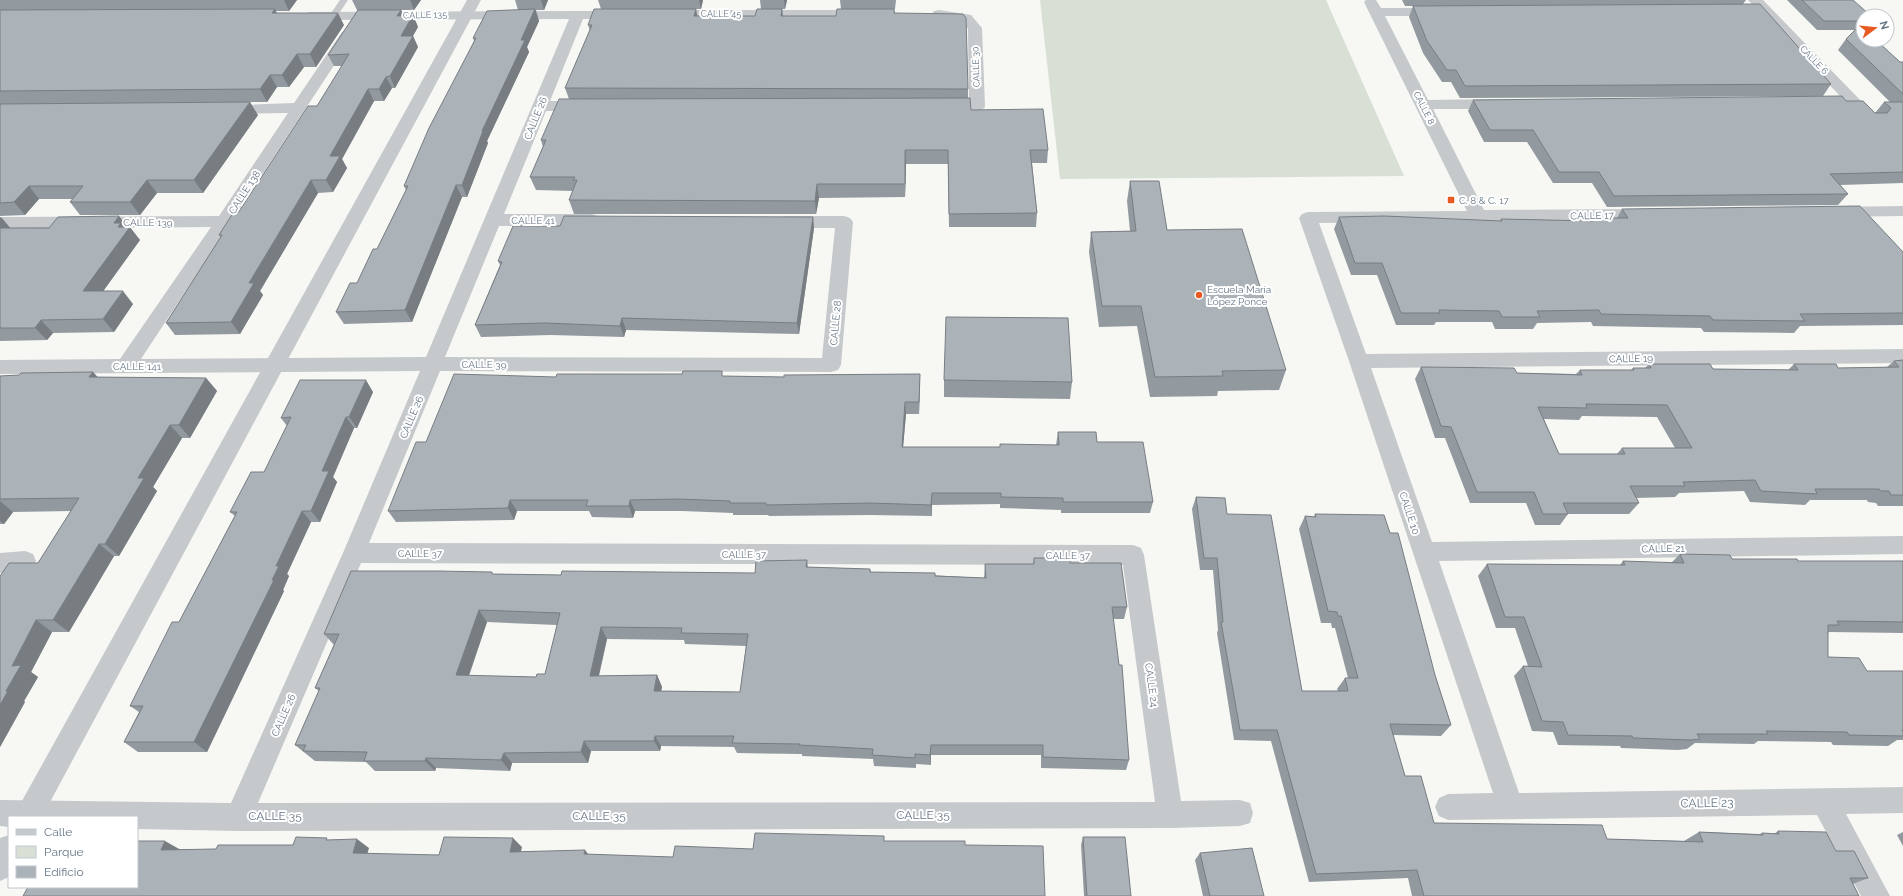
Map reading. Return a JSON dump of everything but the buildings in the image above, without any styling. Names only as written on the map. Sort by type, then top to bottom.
[{"type":"street","points":[[1373,6],[1455,12]]},
{"type":"street","name":"CALLE 8","points":[[1373,6],[1479,216]]},
{"type":"street","name":"CALLE 135","points":[[301,16],[359,16],[470,7]]},
{"type":"street","points":[[28,815],[470,7],[578,15],[633,14]]},
{"type":"street","name":"CALLE 6","points":[[1756,7],[1868,116]]},
{"type":"street","name":"CALLE 45","points":[[657,14],[880,14]]},
{"type":"street","name":"CALLE 30","points":[[925,107],[977,107],[975,28],[966,18],[942,14],[927,14]]},
{"type":"street","name":"CALLE 26","points":[[239,816],[354,553],[578,15]]},
{"type":"street","name":"CALLE 138","points":[[126,366],[224,221],[359,16]]},
{"type":"street","points":[[1805,101],[1853,101]]},
{"type":"street","points":[[1422,105],[1510,104]]},
{"type":"street","points":[[540,106],[603,106]]},
{"type":"street","points":[[212,109],[298,108]]},
{"type":"street","points":[[1824,212],[1903,212]]},
{"type":"street","name":"CALLE 17","points":[[1308,221],[1308,218],[1667,214]]},
{"type":"street","name":"CALLE 41","points":[[493,220],[610,221]]},
{"type":"street","name":"CALLE 139","points":[[0,223],[224,221]]},
{"type":"street","name":"CALLE 10","points":[[1308,221],[1359,361],[1510,805]]},
{"type":"street","name":"CALLE 28","points":[[694,366],[831,365],[844,222],[765,222]]},
{"type":"street","name":"CALLE 19","points":[[1359,361],[1903,356]]},
{"type":"street","name":"CALLE 39","points":[[274,365],[432,364],[694,366]]},
{"type":"street","name":"CALLE 141","points":[[0,367],[274,365]]},
{"type":"street","name":"CALLE 21","points":[[1423,552],[1903,545]]},
{"type":"street","name":"CALLE 37","points":[[354,553],[1133,555]]},
{"type":"street","name":"CALLE 24","points":[[1133,555],[1170,815]]},
{"type":"street","points":[[0,563],[25,561]]},
{"type":"street","name":"CALLE 23","points":[[1448,807],[1903,800]]},
{"type":"street","points":[[1825,802],[1876,896]]},
{"type":"street","name":"CALLE 35","points":[[0,813],[28,815],[239,816],[1170,815],[1240,813]]},
{"type":"street","points":[[0,866],[8,852]]},
{"type":"lane","points":[[333,16],[344,0]]},
{"type":"green space","points":[[1040,0],[1326,0],[1404,176],[1060,179]]},
{"type":"place","name":"C. 8 & C. 17","points":[[1451,200]]},
{"type":"place","name":"Escuela María López Ponce","points":[[1199,295]]}]
